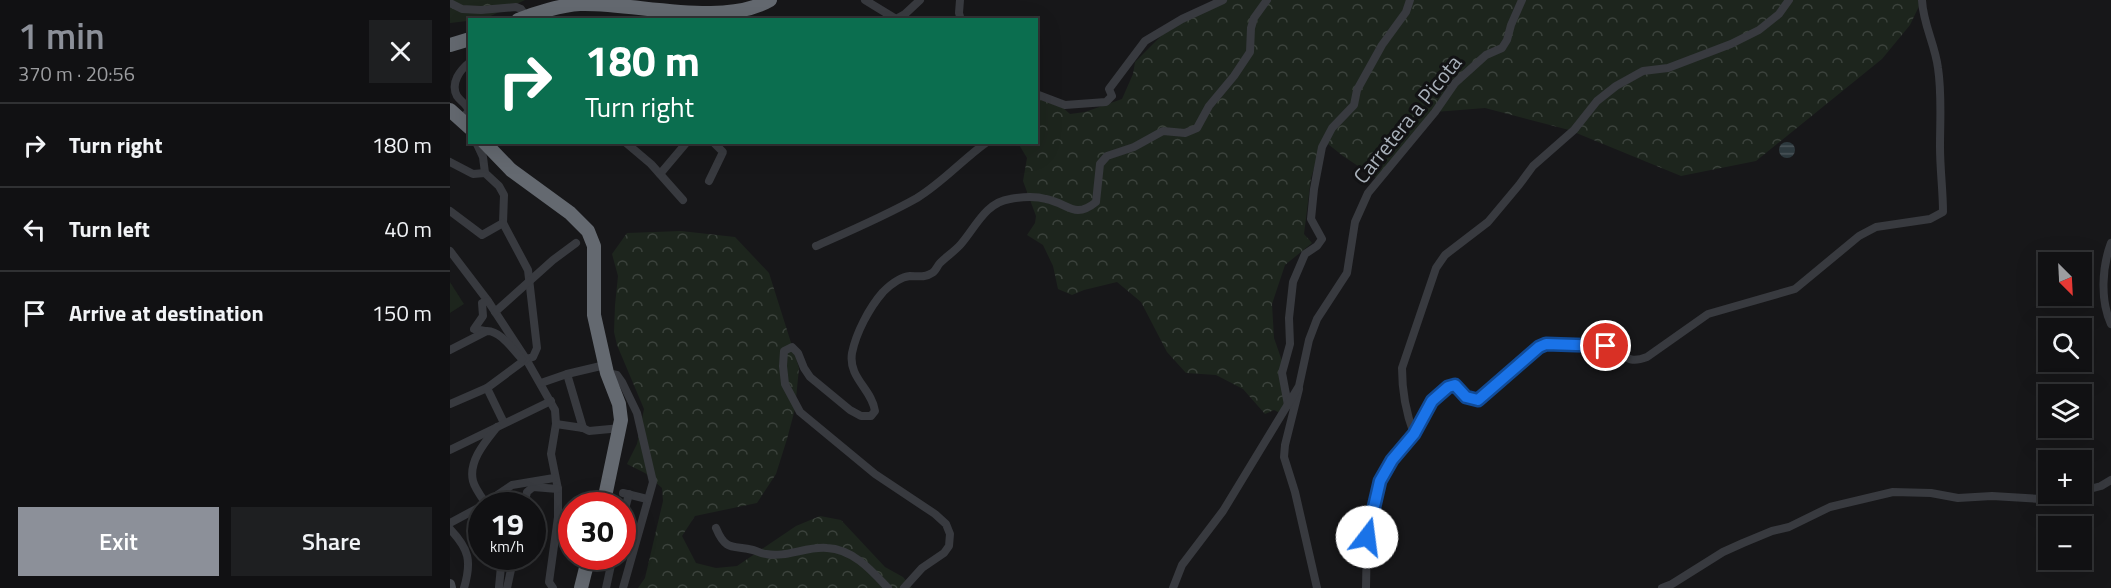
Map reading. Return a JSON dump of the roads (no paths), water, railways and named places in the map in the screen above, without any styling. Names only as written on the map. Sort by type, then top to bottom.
[{"type":"highway","points":[[522,18],[579,4],[718,13],[747,10],[770,0]]},
{"type":"highway","points":[[450,45],[468,40]]},
{"type":"highway","points":[[486,144],[511,170],[570,213],[588,231],[594,246],[594,315],[606,369],[619,404],[621,428],[606,492]]},
{"type":"highway","points":[[581,588],[586,570]]},
{"type":"street","points":[[865,0],[894,18]]},
{"type":"street","points":[[898,18],[920,0]]},
{"type":"street","points":[[960,0],[960,18]]},
{"type":"street","points":[[1038,95],[1065,105],[1106,102],[1112,96],[1109,88],[1114,80],[1145,41],[1182,19],[1223,0]]},
{"type":"street","points":[[904,588],[922,568],[944,553],[949,546],[950,534],[946,524],[935,514],[875,474],[800,412],[785,384],[784,351],[792,347],[796,350],[810,377],[850,410],[861,416],[871,416],[875,411],[874,405],[854,374],[851,356],[858,334],[881,294],[897,280],[908,276],[920,277],[932,274],[938,264],[960,246],[984,214],[995,204],[1011,198],[1046,198],[1069,209],[1079,211],[1089,208],[1096,202],[1100,164],[1107,156],[1134,147],[1163,131],[1185,133],[1197,128],[1209,106],[1250,52],[1251,28],[1254,18],[1267,0]]},
{"type":"street","points":[[1288,405],[1282,373],[1290,344],[1289,318],[1293,282],[1305,254],[1317,246],[1322,239],[1311,219],[1319,158],[1327,136],[1354,105],[1357,90],[1382,45],[1406,12],[1410,0]]},
{"type":"street","name":"Carretera a Picota","points":[[1173,588],[1182,565],[1223,511],[1299,386],[1309,340],[1317,319],[1347,273],[1355,222],[1362,203],[1435,112],[1455,83],[1486,55],[1502,48],[1522,0]]},
{"type":"street","points":[[1414,434],[1408,418],[1402,384],[1402,368],[1436,268],[1444,255],[1488,222],[1533,166],[1574,130],[1597,101],[1616,86],[1643,71],[1668,68],[1731,44],[1759,30],[1779,14],[1789,0]]},
{"type":"street","points":[[1366,588],[1367,537],[1380,481],[1392,460],[1414,434],[1432,401],[1448,387],[1455,385],[1466,397],[1478,400],[1539,347],[1546,344],[1606,346],[1630,361],[1637,361],[1647,357],[1708,314],[1796,289],[1859,236],[1876,227],[1930,219],[1943,212],[1940,147],[1942,95],[1938,63],[1932,38],[1923,17],[1922,0]]},
{"type":"street","points":[[450,3],[462,9],[516,7],[522,9],[522,18]]},
{"type":"street","points":[[468,63],[460,69],[454,86],[456,95],[468,107]]},
{"type":"street","points":[[450,404],[487,388],[525,360],[533,357],[537,348],[528,270],[503,222],[504,195],[499,186],[485,173],[483,157],[477,144]]},
{"type":"street","points":[[627,144],[660,174],[683,200]]},
{"type":"street","points":[[660,174],[685,144]]},
{"type":"street","points":[[709,181],[723,152],[715,144]]},
{"type":"street","points":[[816,246],[918,197],[984,144]]},
{"type":"street","points":[[450,162],[473,174],[485,173]]},
{"type":"street","points":[[450,211],[482,235],[503,222]]},
{"type":"street","points":[[495,312],[576,243]]},
{"type":"street","points":[[2111,243],[2107,253],[2104,301],[2111,324]]},
{"type":"street","points":[[450,251],[495,312],[541,383],[555,410],[556,424],[551,454],[558,489],[558,517],[549,582],[553,588]]},
{"type":"street","points":[[488,302],[482,303],[483,316],[474,329],[493,331],[525,360]]},
{"type":"street","points":[[450,350],[487,331]]},
{"type":"street","points":[[541,383],[567,374],[606,369],[617,375],[637,412],[653,482],[623,588]]},
{"type":"street","points":[[567,374],[583,428]]},
{"type":"street","points":[[1299,386],[1284,457],[1295,492],[1317,588]]},
{"type":"street","points":[[487,388],[501,424]]},
{"type":"street","points":[[450,450],[551,401]]},
{"type":"street","points":[[479,492],[472,481],[478,452],[501,424]]},
{"type":"street","points":[[556,424],[583,428],[590,432],[621,428]]},
{"type":"street","points":[[502,492],[512,485],[554,478]]},
{"type":"street","points":[[2092,488],[2111,480]]},
{"type":"street","points":[[527,492],[533,487],[558,489]]},
{"type":"street","points":[[1662,588],[1723,552],[1772,531],[1789,527],[1830,507],[1893,492],[1931,493],[1958,498],[1992,496],[2038,499]]},
{"type":"street","points":[[636,496],[647,499]]},
{"type":"street","points":[[450,523],[468,514]]},
{"type":"street","points":[[716,528],[725,543],[737,549],[752,550],[767,555],[827,548],[845,553],[862,562],[888,588]]},
{"type":"street","points":[[450,529],[464,544],[468,559],[468,576],[464,588]]},
{"type":"street","points":[[499,588],[501,570]]},
{"type":"street","points":[[507,588],[511,570]]},
{"type":"street","points":[[606,588],[610,570]]}]
